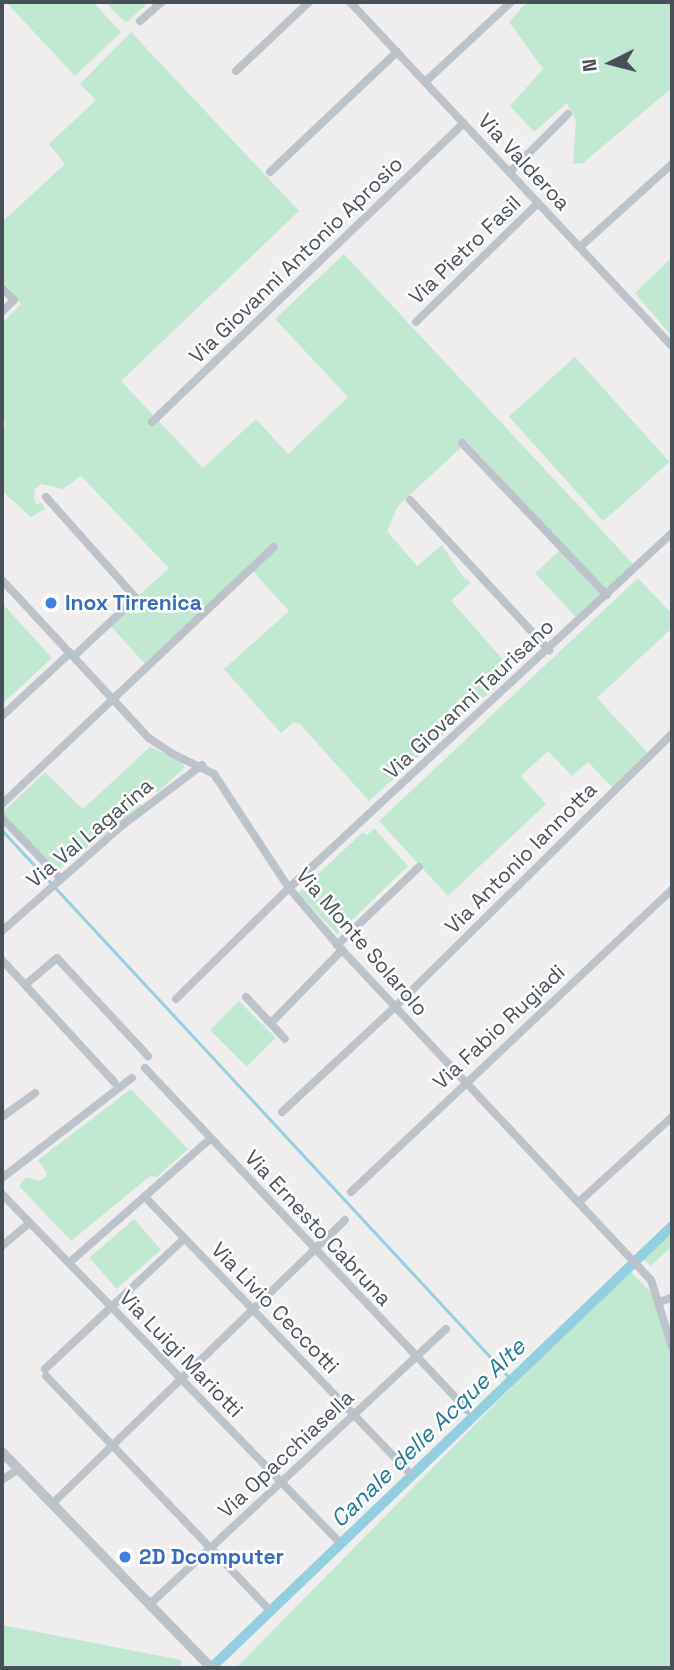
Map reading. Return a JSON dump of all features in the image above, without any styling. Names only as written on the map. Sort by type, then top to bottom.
[{"type":"street","points":[[140,21],[162,2]]},
{"type":"street","points":[[236,71],[309,2]]},
{"type":"street","name":"Via Valderoa","points":[[350,2],[671,343]]},
{"type":"street","points":[[425,82],[511,2]]},
{"type":"street","points":[[270,172],[397,52]]},
{"type":"street","points":[[510,172],[568,114]]},
{"type":"street","name":"Via Giovanni Antonio Aprosio","points":[[152,422],[464,123]]},
{"type":"street","points":[[580,247],[672,164]]},
{"type":"street","name":"Via Pietro Fasil","points":[[416,322],[538,203]]},
{"type":"street","points":[[2,288],[14,300],[2,312]]},
{"type":"street","points":[[463,443],[607,595]]},
{"type":"street","points":[[2,716],[136,598],[46,497]]},
{"type":"street","points":[[410,500],[549,650]]},
{"type":"street","name":"Via Giovanni Taurisano","points":[[176,999],[289,888],[549,650],[672,533]]},
{"type":"street","points":[[2,804],[274,547]]},
{"type":"street","name":"Via Monte Solarolo","points":[[2,580],[149,738],[173,754],[202,765],[214,774],[289,888],[339,947],[580,1201],[651,1280],[672,1347]]},
{"type":"street","name":"Via Antonio Iannotta","points":[[282,1112],[394,1007],[672,734]]},
{"type":"street","name":"Via Val Lagarina","points":[[2,930],[124,824],[202,765]]},
{"type":"street","points":[[2,818],[60,878]]},
{"type":"street","points":[[271,1023],[339,947],[419,867]]},
{"type":"street","name":"Via Fabio Rugiadi","points":[[351,1192],[672,889]]},
{"type":"street","points":[[25,985],[57,958],[148,1056]]},
{"type":"street","points":[[2,961],[114,1082]]},
{"type":"street","points":[[246,997],[285,1039]]},
{"type":"street","name":"Via Ernesto Cabruna","points":[[145,1068],[415,1358],[468,1411]]},
{"type":"street","points":[[2,1178],[132,1078]]},
{"type":"street","points":[[2,1117],[35,1093]]},
{"type":"street","points":[[580,1201],[672,1116]]},
{"type":"street","points":[[70,1262],[210,1139]]},
{"type":"street","name":"Via Luigi Mariotti","points":[[2,1194],[336,1539]]},
{"type":"street","name":"Via Livio Ceccotti","points":[[145,1197],[409,1472]]},
{"type":"street","points":[[52,1504],[345,1220]]},
{"type":"street","points":[[2,1246],[29,1223]]},
{"type":"street","points":[[184,1239],[45,1372],[209,1549],[266,1606]]},
{"type":"street","points":[[658,1303],[672,1297]]},
{"type":"street","name":"Via Opacchiasella","points":[[150,1604],[446,1329]]},
{"type":"street","points":[[2,1452],[211,1668]]},
{"type":"street","points":[[2,1480],[19,1469]]},
{"type":"green space","points":[[6,2],[93,2],[121,32],[75,76]]},
{"type":"green space","points":[[105,2],[149,2],[126,23]]},
{"type":"green space","points":[[527,2],[672,2],[672,88],[583,163],[573,164],[576,121],[567,103],[534,132],[510,106],[543,69],[509,22]]},
{"type":"green space","points":[[131,32],[299,211],[121,381],[203,468],[256,419],[288,454],[348,397],[275,319],[344,254],[634,565],[606,591],[467,442],[398,506],[387,531],[417,566],[442,545],[463,577],[471,582],[451,601],[513,671],[369,801],[300,724],[294,722],[281,733],[224,669],[289,611],[251,569],[145,664],[108,623],[169,568],[81,476],[63,489],[41,484],[35,489],[34,498],[36,504],[42,503],[45,509],[31,517],[2,491],[2,429],[6,424],[2,419],[2,323],[21,304],[2,281],[2,222],[65,164],[49,144],[96,100],[80,84]]},
{"type":"green space","points":[[672,257],[672,332],[670,334],[635,293]]},
{"type":"green space","points":[[575,357],[669,462],[603,521],[509,417]]},
{"type":"green space","points":[[560,550],[602,595],[577,619],[535,573]]},
{"type":"green space","points":[[638,578],[672,614],[672,628],[597,698],[648,753],[612,787],[588,762],[572,776],[548,751],[521,776],[546,804],[448,896],[379,821]]},
{"type":"green space","points":[[2,603],[52,658],[2,704]]},
{"type":"green space","points":[[150,747],[182,762],[185,767],[158,792],[147,787],[133,789],[132,794],[142,806],[58,870],[2,813],[45,772],[83,809]]},
{"type":"green space","points":[[374,828],[408,866],[337,934],[298,893],[363,832],[367,835]]},
{"type":"green space","points":[[239,1001],[276,1038],[247,1067],[210,1030]]},
{"type":"green space","points":[[131,1089],[188,1149],[157,1177],[150,1176],[71,1241],[19,1186],[26,1177],[38,1181],[44,1179],[47,1173],[38,1160]]},
{"type":"green space","points":[[134,1219],[161,1250],[116,1289],[89,1258]]},
{"type":"green space","points":[[672,1230],[672,1246],[651,1266],[642,1258]]},
{"type":"green space","points":[[628,1269],[654,1296],[672,1358],[672,1668],[236,1668]]},
{"type":"green space","points":[[2,1625],[181,1660],[181,1668],[2,1668]]},
{"type":"waterway","points":[[2,830],[510,1378]]},
{"type":"waterway","name":"Canale delle Acque Alte","points":[[211,1668],[672,1226]]},
{"type":"place","name":"Inox Tirrenica","points":[[51,603]]},
{"type":"place","name":"2D Dcomputer","points":[[125,1557]]}]
